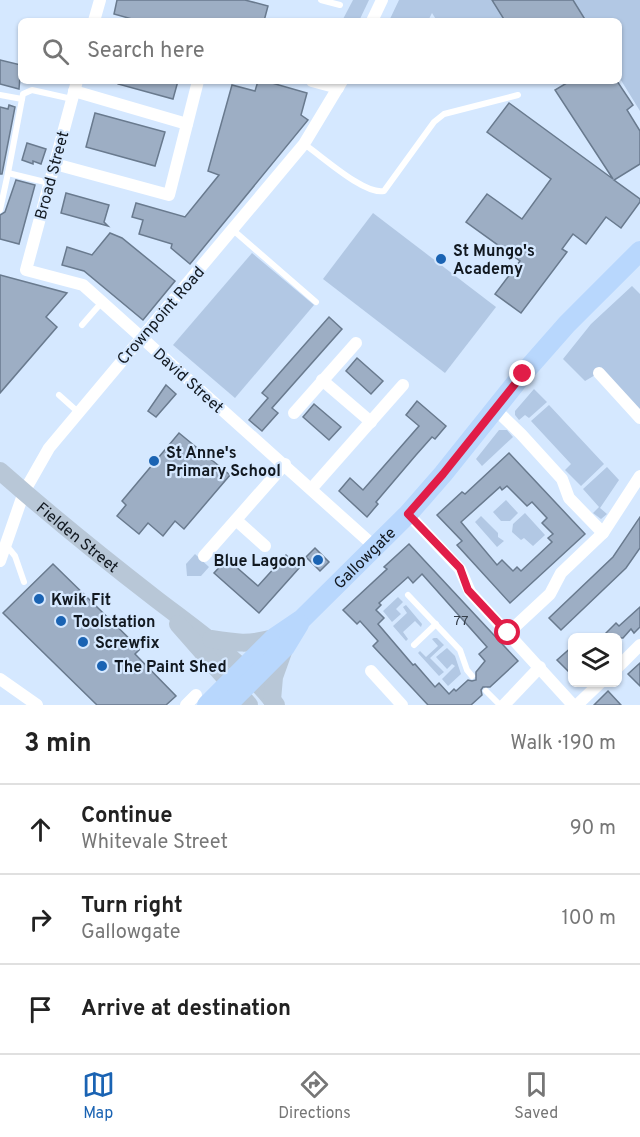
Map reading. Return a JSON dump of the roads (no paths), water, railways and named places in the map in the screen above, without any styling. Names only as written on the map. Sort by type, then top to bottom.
[{"type":"main road","name":"Gallowgate","points":[[202,700],[240,689],[279,642],[408,514],[567,324],[640,251]]},
{"type":"main road","name":"Fielden Street","points":[[0,471],[157,600],[211,639],[240,689]]},
{"type":"main road","name":"Fielden Street","points":[[157,600],[240,689]]},
{"type":"main road","name":"Fielden Street","points":[[211,639],[240,644],[279,642]]},
{"type":"main road","points":[[240,689],[274,702],[274,677],[279,642]]},
{"type":"street","points":[[95,18],[100,0]]},
{"type":"street","points":[[373,18],[382,0]]},
{"type":"street","points":[[55,164],[169,195],[197,84]]},
{"type":"street","name":"Crownpoint Road","points":[[0,561],[24,492],[49,448],[304,144],[340,84]]},
{"type":"street","points":[[74,90],[187,123]]},
{"type":"street","name":"Broad Street","points":[[26,270],[74,90]]},
{"type":"street","name":"David Street","points":[[26,270],[83,285],[258,443],[285,464]]},
{"type":"street","points":[[294,413],[356,343]]},
{"type":"street","points":[[599,373],[640,418]]},
{"type":"street","points":[[322,380],[370,422]]},
{"type":"street","points":[[312,488],[403,385]]},
{"type":"street","points":[[495,409],[562,479],[569,498],[603,533]]},
{"type":"street","points":[[204,556],[285,464],[375,547]]},
{"type":"street","points":[[508,633],[552,592],[561,573],[603,533],[640,476]]},
{"type":"street","points":[[408,514],[460,568],[468,590],[575,705],[595,687]]},
{"type":"street","points":[[236,520],[265,546]]},
{"type":"street","points":[[622,663],[640,645]]},
{"type":"street","points":[[502,705],[540,667]]},
{"type":"street","points":[[370,671],[398,704]]},
{"type":"street","points":[[0,679],[37,705]]},
{"type":"street","points":[[186,705],[202,700]]},
{"type":"lane","points":[[321,0],[340,5]]},
{"type":"lane","points":[[0,210],[23,94],[32,90],[74,90]]},
{"type":"lane","points":[[0,95],[22,99]]},
{"type":"lane","points":[[304,144],[357,183],[372,191],[384,191],[434,122],[444,114],[518,95]]},
{"type":"lane","points":[[9,172],[49,183]]},
{"type":"lane","points":[[233,230],[316,302]]},
{"type":"lane","points":[[82,325],[102,302]]},
{"type":"lane","points":[[59,395],[78,411]]},
{"type":"lane","points":[[6,545],[15,556],[24,582]]},
{"type":"lane","points":[[408,595],[460,650],[467,670],[472,676]]},
{"type":"lane","points":[[414,645],[436,624]]},
{"type":"lane","points":[[486,691],[502,705]]},
{"type":"place","name":"St Mungo's Academy","points":[[441,259]]},
{"type":"place","name":"St Anne's Primary School","points":[[154,461]]},
{"type":"place","name":"Blue Lagoon","points":[[318,560]]},
{"type":"place","name":"Kwik Fit","points":[[39,599]]},
{"type":"place","name":"Toolstation","points":[[61,621]]},
{"type":"place","name":"Screwfix","points":[[83,642]]},
{"type":"place","name":"The Paint Shed","points":[[102,666]]}]
